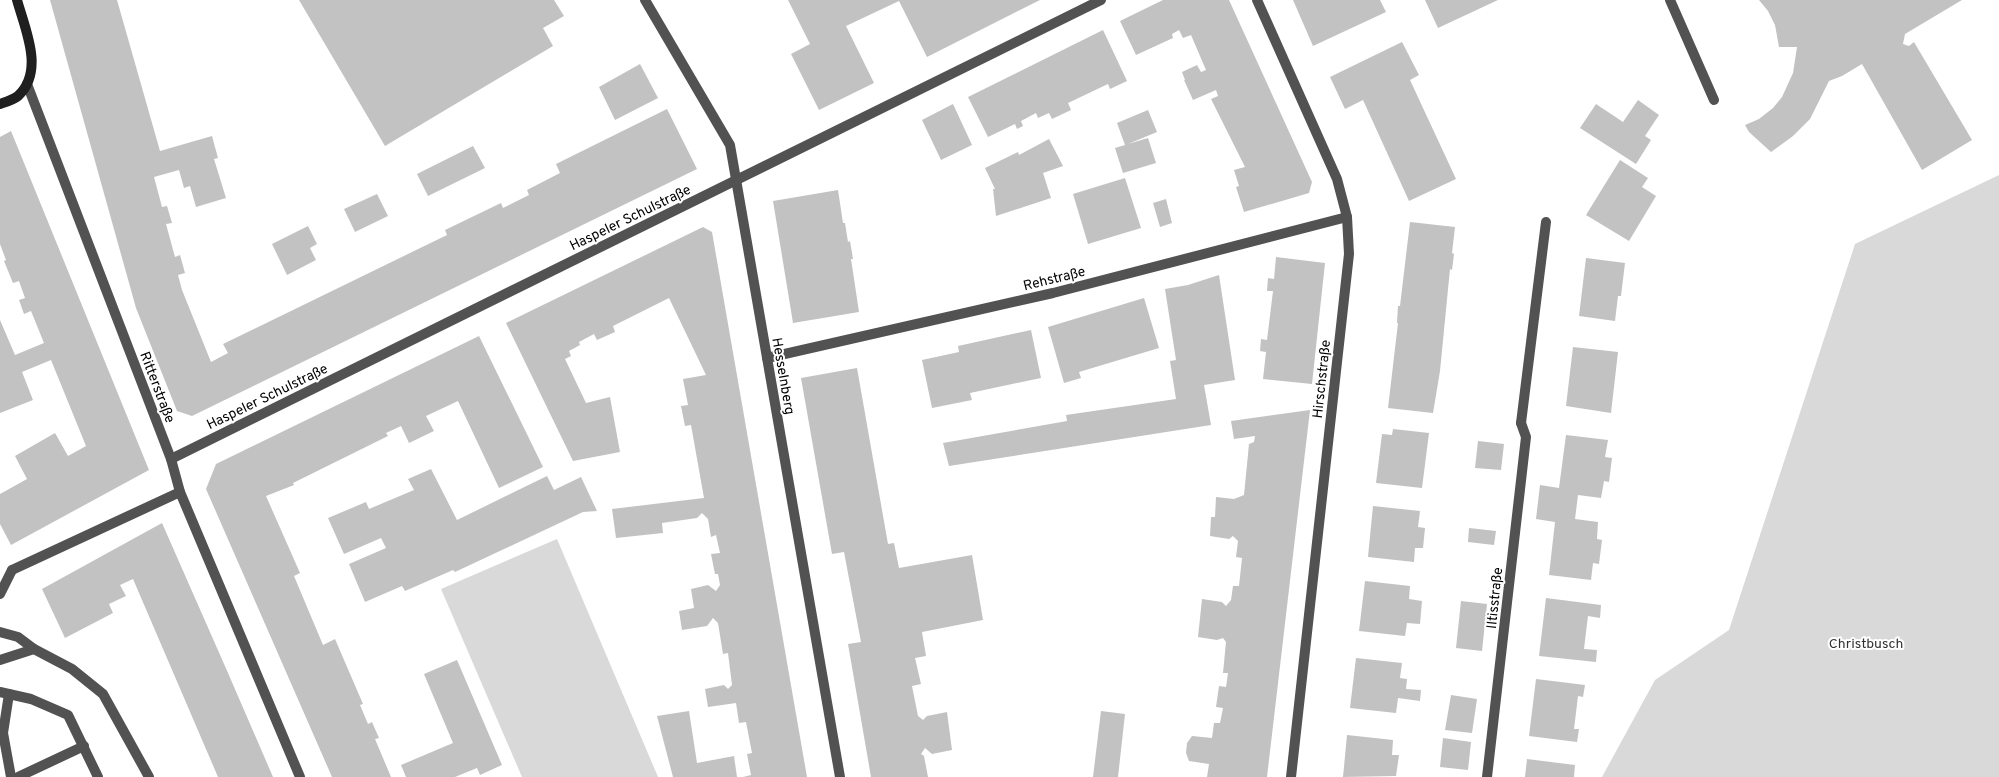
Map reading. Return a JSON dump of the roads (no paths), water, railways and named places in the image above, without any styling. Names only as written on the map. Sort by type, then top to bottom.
[{"type":"street","points":[[0,104],[16,97],[27,84],[33,59],[17,0]]},
{"type":"street","name":"Hesselnberg","points":[[645,0],[730,145],[840,777]]},
{"type":"street","name":"Haspeler Schulstraße","points":[[170,459],[1101,0]]},
{"type":"street","name":"Hirschstraße","points":[[1257,0],[1337,179],[1347,217],[1349,254],[1291,777]]},
{"type":"street","points":[[1670,0],[1714,100]]},
{"type":"street","name":"Ritterstraße","points":[[27,84],[170,459],[180,492],[300,777]]},
{"type":"street","name":"Rehstraße","points":[[767,358],[1053,293],[1347,217]]},
{"type":"street","name":"Iltisstraße","points":[[1487,777],[1526,437],[1520,424],[1546,222]]},
{"type":"street","points":[[0,594],[12,570],[180,492]]},
{"type":"street","points":[[0,632],[18,637],[34,649],[72,669],[103,694],[149,777]]},
{"type":"street","points":[[0,660],[34,649]]},
{"type":"street","points":[[11,777],[3,733],[5,693],[31,699],[68,715],[98,777]]},
{"type":"street","points":[[18,777],[84,746]]},
{"type":"park label","name":"Christbusch","points":[[1866,643]]}]
